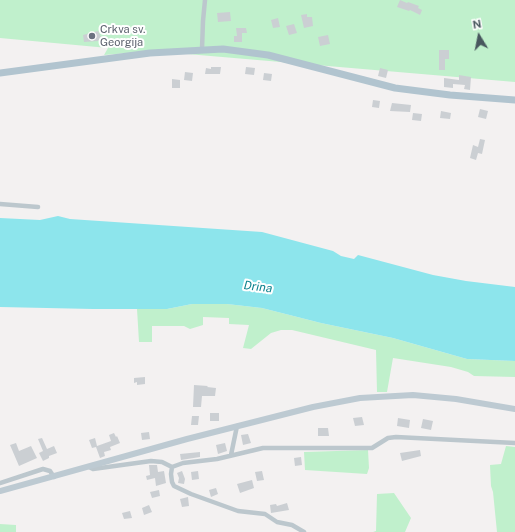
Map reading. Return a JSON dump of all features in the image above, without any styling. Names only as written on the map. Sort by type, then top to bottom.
[{"type":"main road","points":[[0,73],[150,53],[202,49],[233,50],[261,53],[361,80],[411,90],[450,95],[515,100]]},
{"type":"street","points":[[202,49],[205,0]]},
{"type":"street","points":[[0,204],[38,207]]},
{"type":"street","points":[[0,491],[237,426],[313,407],[374,396],[414,395],[441,397],[515,408]]},
{"type":"street","points":[[231,455],[237,426]]},
{"type":"street","points":[[89,467],[93,469],[151,461],[162,462],[172,467],[217,459],[263,448],[372,448],[388,438],[396,436],[515,443]]},
{"type":"street","points":[[172,467],[171,474],[174,486],[201,498],[238,511],[265,514],[277,522],[292,525],[304,532]]},
{"type":"street","points":[[0,483],[43,469],[52,472],[54,477]]},
{"type":"green space","points":[[0,0],[515,0],[515,82],[152,51],[104,55],[108,48],[0,38]]},
{"type":"green space","points":[[192,304],[227,304],[262,308],[321,323],[393,338],[467,359],[515,361],[515,377],[474,376],[468,372],[451,367],[393,358],[387,392],[377,392],[376,350],[292,330],[281,330],[271,333],[251,349],[243,348],[249,325],[229,324],[229,318],[203,317],[203,325],[190,329],[184,326],[152,326],[152,342],[139,342],[137,309],[167,309]]},
{"type":"green space","points":[[506,446],[515,447],[515,532],[497,532],[490,465],[501,464]]},
{"type":"green space","points":[[368,450],[369,468],[367,474],[305,470],[304,452]]},
{"type":"green space","points":[[394,493],[411,518],[405,532],[373,532],[376,531],[377,494]]},
{"type":"green space","points":[[0,524],[16,525],[16,532],[0,532]]},
{"type":"water","name":"Drina","points":[[58,216],[70,219],[262,232],[333,251],[341,256],[354,259],[358,255],[433,275],[515,287],[515,361],[467,359],[393,338],[321,323],[262,308],[227,304],[192,304],[167,309],[0,307],[0,218],[40,220]]},
{"type":"building","points":[[400,0],[419,6],[418,8],[422,10],[420,15],[410,10],[397,7]]},
{"type":"building","points":[[230,12],[231,21],[218,22],[217,13]]},
{"type":"building","points":[[307,14],[307,17],[312,17],[313,26],[304,28],[301,15]]},
{"type":"building","points":[[278,18],[280,27],[273,28],[271,20]]},
{"type":"building","points":[[294,24],[297,33],[289,35],[286,26]]},
{"type":"building","points":[[236,28],[246,28],[247,33],[242,33],[242,42],[234,42],[234,36],[237,36]]},
{"type":"building","name":"Crkva sv. Georgija","points":[[98,31],[101,37],[98,41],[84,42],[83,35]]},
{"type":"building","points":[[328,35],[330,44],[320,46],[318,37]]},
{"type":"building","points":[[439,50],[449,50],[449,59],[445,59],[445,70],[439,70]]},
{"type":"building","points":[[211,67],[221,67],[220,74],[205,74],[206,68],[211,69]]},
{"type":"building","points":[[246,67],[255,68],[254,75],[245,74]]},
{"type":"building","points":[[380,68],[388,70],[386,78],[378,76]]},
{"type":"building","points":[[185,72],[193,73],[192,81],[184,80]]},
{"type":"building","points":[[264,73],[272,74],[271,81],[263,80]]},
{"type":"building","points":[[459,75],[471,77],[470,90],[464,89],[465,85],[453,84],[453,88],[444,87],[444,78],[459,80]]},
{"type":"building","points":[[172,79],[180,80],[180,88],[172,88]]},
{"type":"building","points":[[373,100],[380,101],[379,108],[372,107]]},
{"type":"building","points":[[392,103],[411,105],[410,112],[390,111]]},
{"type":"building","points":[[480,109],[488,111],[486,119],[478,117]]},
{"type":"building","points":[[441,111],[451,113],[450,119],[440,118]]},
{"type":"building","points":[[413,113],[422,114],[421,121],[412,120]]},
{"type":"building","points":[[480,139],[485,140],[482,154],[478,153],[476,160],[470,158],[473,145],[478,147]]},
{"type":"building","points":[[145,377],[145,384],[137,385],[137,382],[134,383],[134,378]]},
{"type":"building","points":[[194,385],[216,388],[215,396],[202,396],[201,407],[193,407]]},
{"type":"building","points":[[210,413],[219,413],[219,421],[210,421]]},
{"type":"building","points":[[192,416],[199,416],[198,425],[191,425]]},
{"type":"building","points":[[362,417],[364,425],[355,426],[353,418]]},
{"type":"building","points":[[398,418],[410,420],[409,428],[397,426]]},
{"type":"building","points":[[423,419],[433,421],[431,430],[421,428]]},
{"type":"building","points":[[318,428],[328,428],[329,436],[318,436]]},
{"type":"building","points":[[149,432],[150,439],[142,440],[141,433]]},
{"type":"building","points":[[114,433],[120,443],[110,447],[111,450],[104,452],[105,456],[100,458],[96,447],[92,448],[89,440],[95,438],[97,446],[111,441],[109,435]]},
{"type":"building","points":[[248,434],[251,443],[243,445],[241,435]]},
{"type":"building","points":[[42,438],[47,449],[54,446],[57,453],[49,456],[49,458],[43,461],[39,453],[43,451],[38,439]]},
{"type":"building","points":[[16,443],[19,451],[31,446],[37,458],[19,466],[10,445]]},
{"type":"building","points":[[225,443],[227,451],[218,454],[216,445]]},
{"type":"building","points":[[420,450],[421,456],[402,461],[400,453]]},
{"type":"building","points":[[200,452],[200,457],[181,460],[180,454]]},
{"type":"building","points":[[301,457],[302,465],[295,466],[294,458]]},
{"type":"building","points":[[149,465],[157,465],[158,472],[164,471],[166,483],[156,486],[155,478],[147,480],[146,476],[150,475]]},
{"type":"building","points":[[182,471],[185,479],[184,484],[178,483],[179,478],[177,473]]},
{"type":"building","points":[[198,471],[199,479],[192,480],[191,472]]},
{"type":"building","points":[[262,471],[264,480],[257,481],[255,472]]},
{"type":"building","points":[[252,480],[254,488],[240,493],[237,484]]},
{"type":"building","points":[[216,488],[218,494],[211,497],[209,490]]},
{"type":"building","points":[[159,490],[160,496],[152,498],[150,492]]},
{"type":"building","points":[[188,497],[189,506],[182,507],[180,499]]},
{"type":"building","points":[[287,503],[289,510],[271,513],[270,505],[276,504],[277,506]]},
{"type":"building","points":[[149,505],[152,512],[144,515],[142,508]]},
{"type":"building","points":[[130,511],[132,518],[124,519],[122,513]]},
{"type":"place","name":"Crkva sv. Georgija","points":[[92,36]]}]
